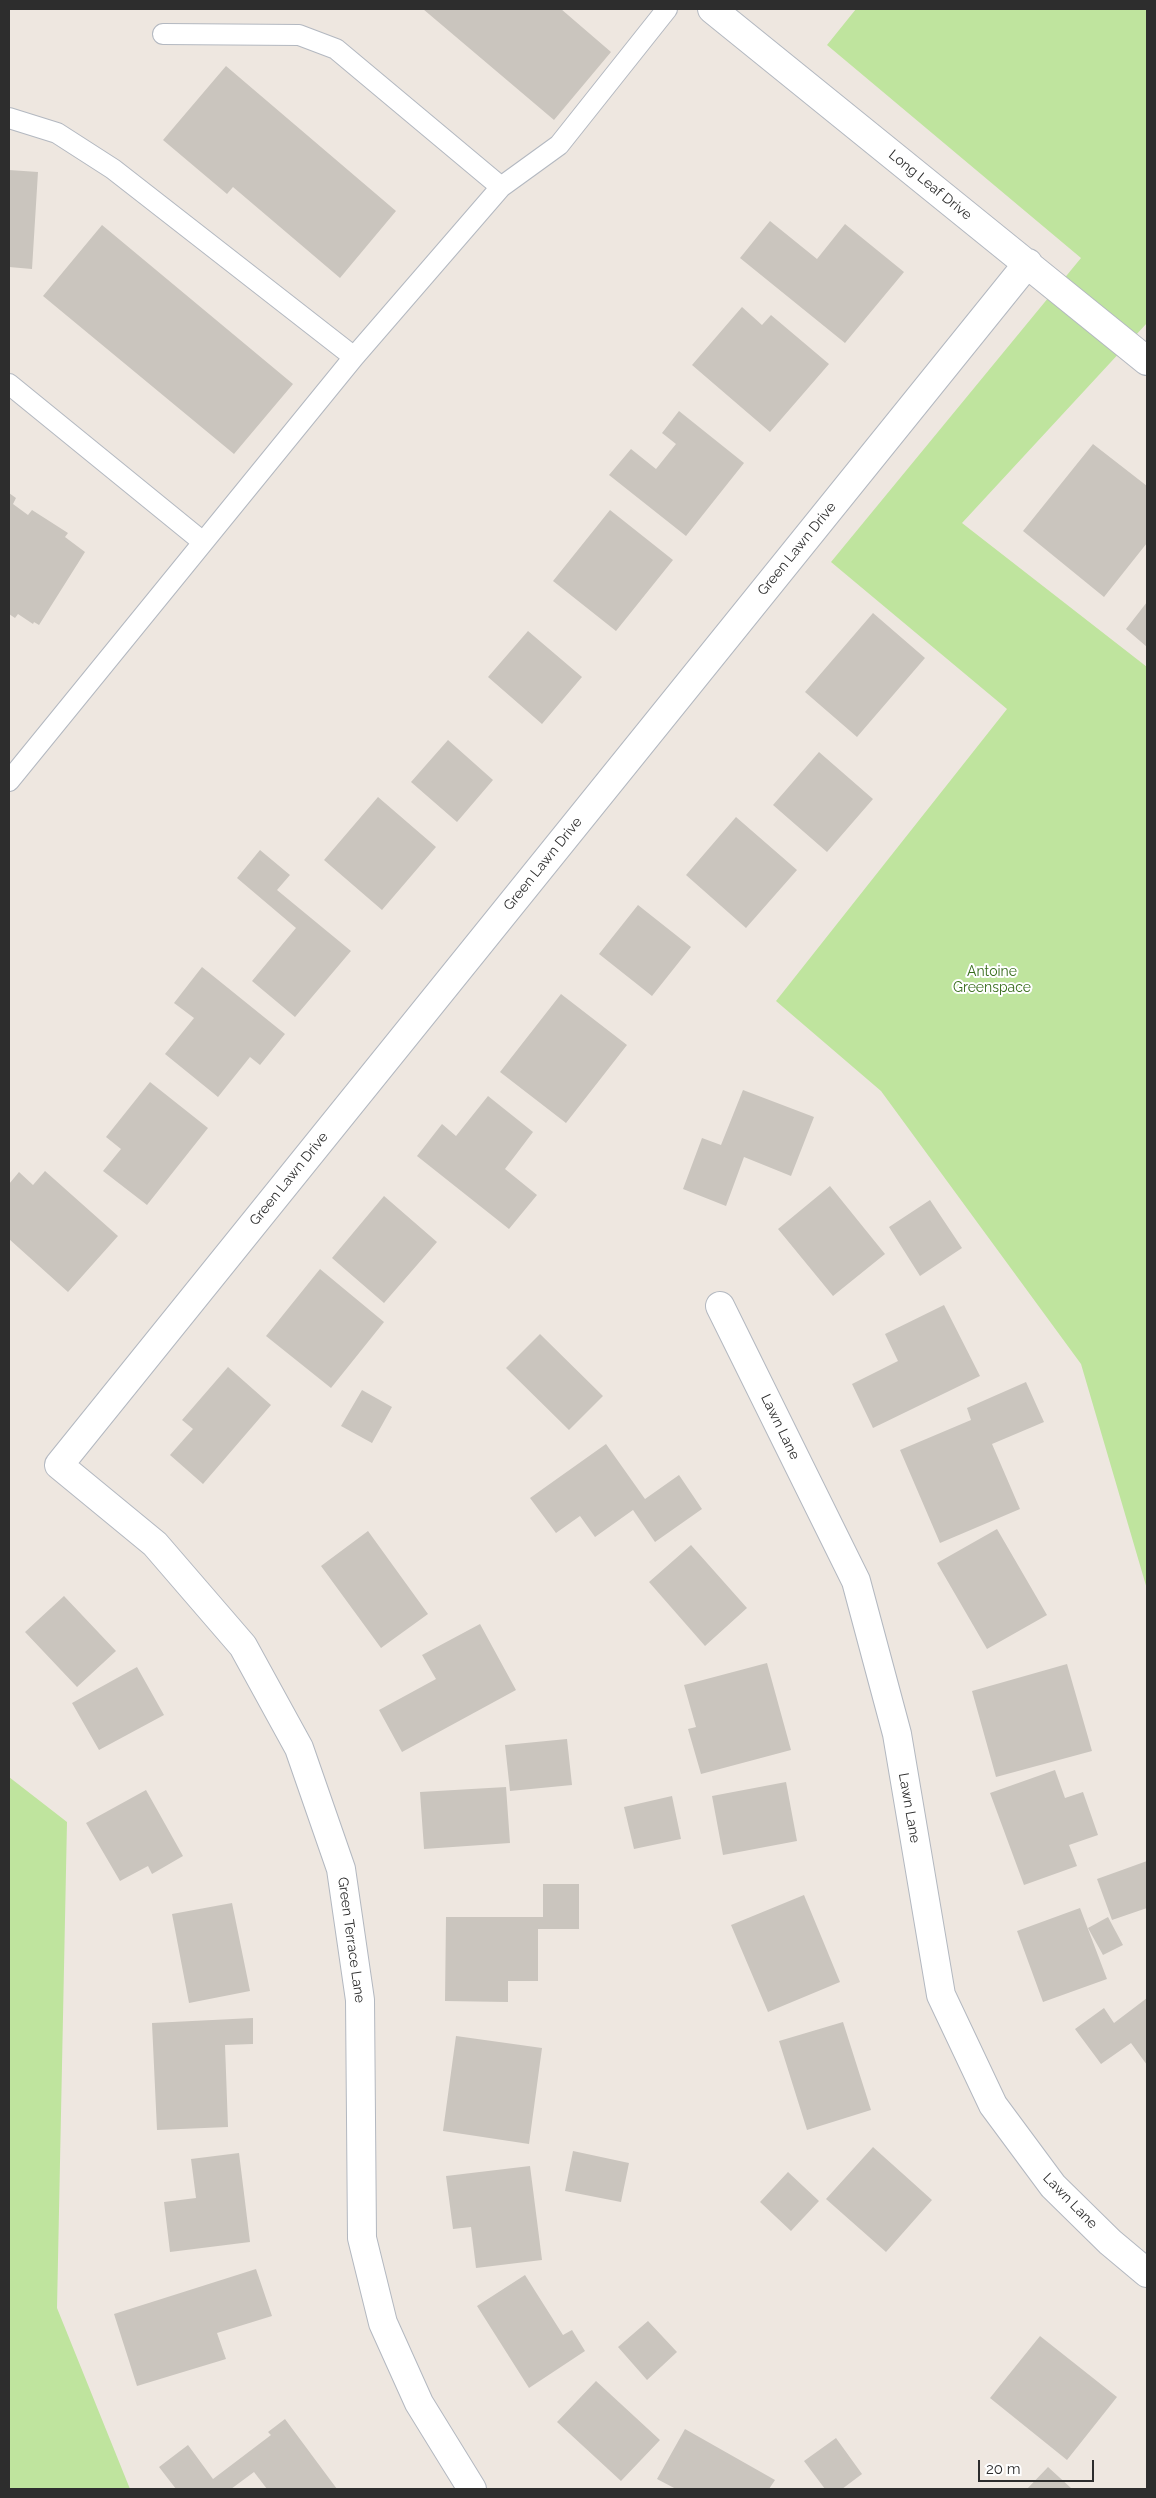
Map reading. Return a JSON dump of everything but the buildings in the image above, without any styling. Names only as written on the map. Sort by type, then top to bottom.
[{"type":"street","name":"Long Leaf Drive","points":[[712,9],[1147,361]]},
{"type":"street","name":"Green Lawn Drive","points":[[59,1465],[1028,263]]},
{"type":"street","name":"Lawn Lane","points":[[720,1306],[856,1581],[897,1734],[941,1994],[993,2105],[1053,2186],[1110,2242],[1147,2272]]},
{"type":"street","name":"Green Terrace Lane","points":[[59,1465],[155,1544],[243,1646],[299,1748],[341,1869],[360,2000],[362,2238],[383,2323],[419,2403],[472,2489]]},
{"type":"lane","points":[[9,781],[354,357],[501,187],[559,144],[667,9]]},
{"type":"lane","points":[[163,34],[300,35],[336,49],[501,187]]},
{"type":"lane","points":[[9,118],[57,133],[113,169],[354,357]]},
{"type":"lane","points":[[9,384],[203,542]]},
{"type":"green space","name":"Antoine Greenspace","points":[[856,9],[1147,9],[1147,323],[962,523],[1147,667],[1147,1589],[1081,1364],[881,1091],[776,1001],[1007,709],[831,562],[1081,258],[827,45]]},
{"type":"green space","points":[[9,1777],[67,1822],[57,2308],[130,2489],[9,2489]]}]
